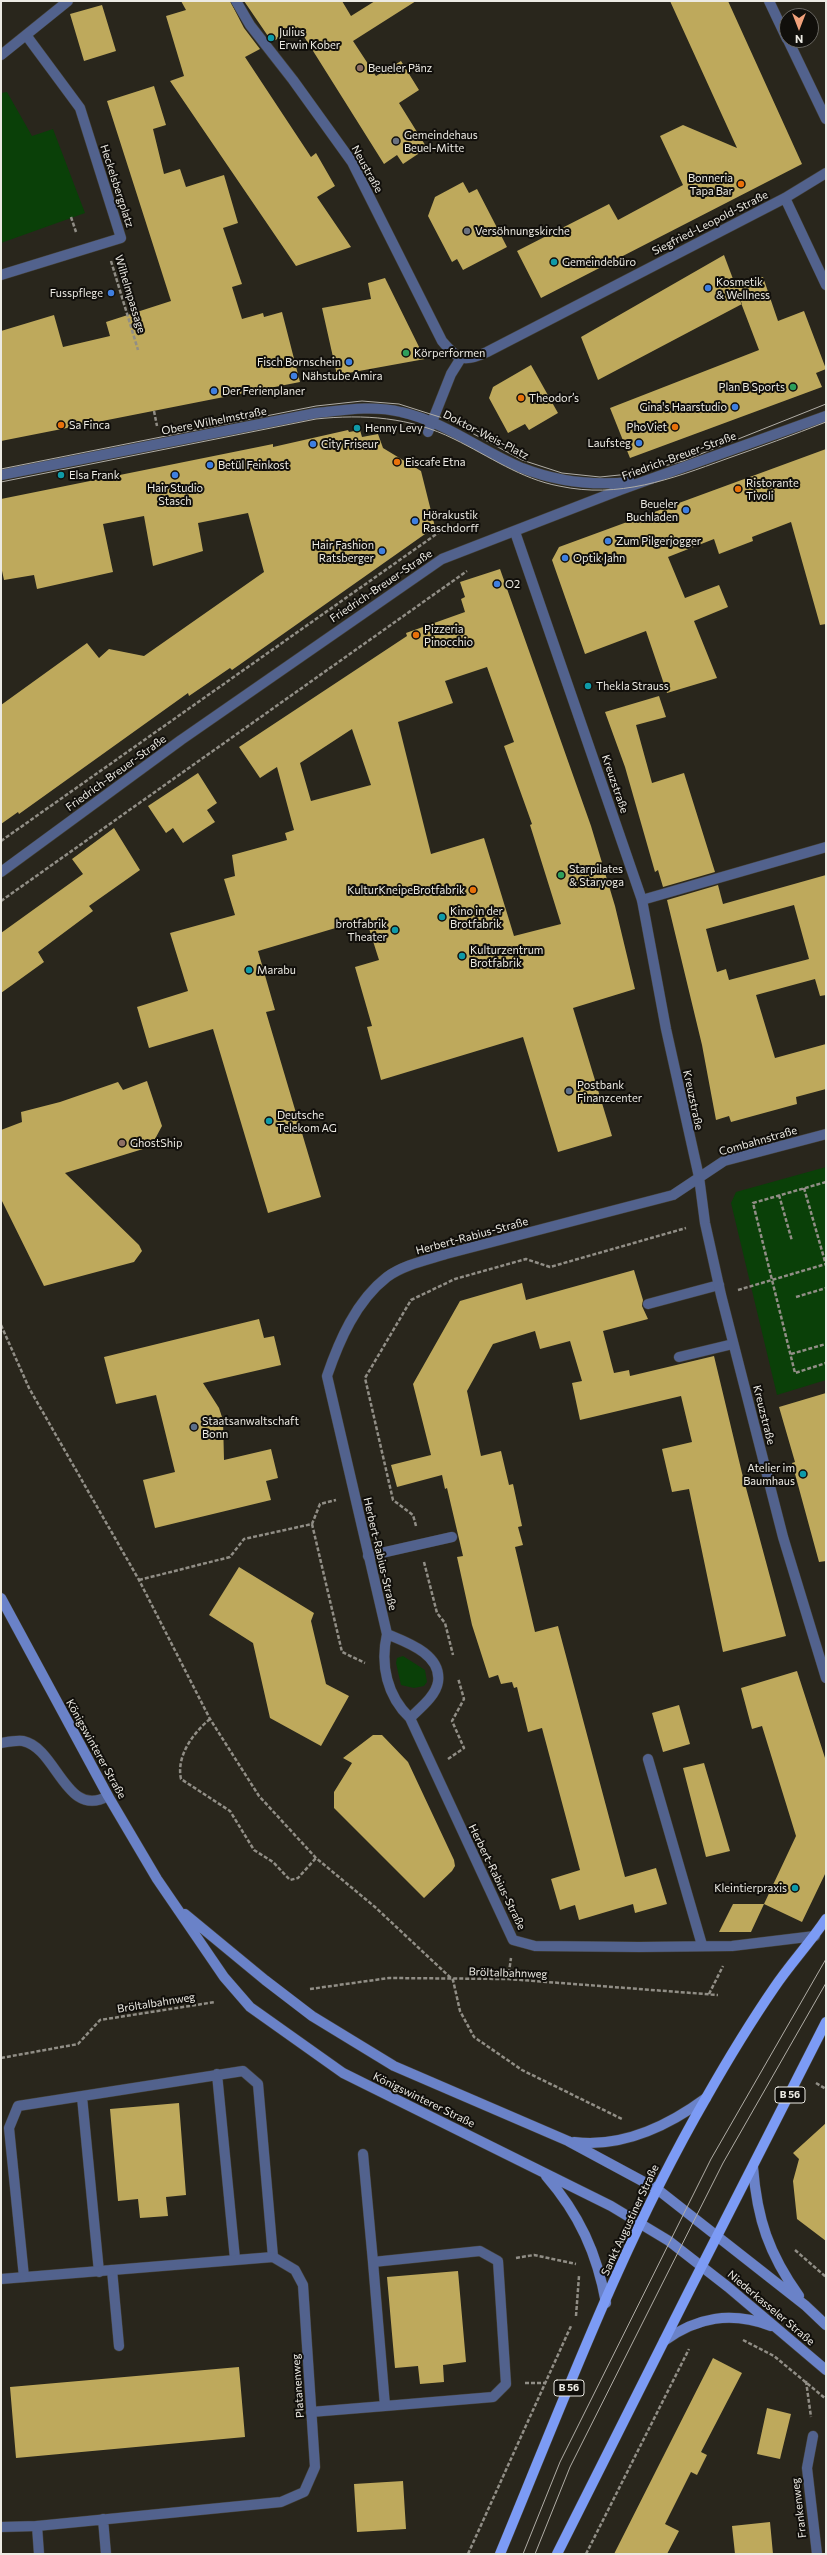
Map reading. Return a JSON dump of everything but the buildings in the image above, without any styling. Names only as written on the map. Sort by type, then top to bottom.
[{"type":"main road","name":"Königswinterer Straße","points":[[1,1598],[108,1796],[157,1878],[224,1977],[250,2007],[301,2045],[343,2073],[543,2171],[640,2223],[701,2265]]},
{"type":"main road","name":"Königswinterer Straße","points":[[178,1907],[265,1980],[312,2016],[394,2066],[568,2141],[657,2189],[716,2234]]},
{"type":"main road","name":"Sankt Augustiner Straße","points":[[500,2554],[640,2223],[657,2189],[706,2098],[775,1986],[815,1936],[826,1919]]},
{"type":"main road","name":"B 56","points":[[557,2554],[716,2234],[753,2167],[826,2022]]},
{"type":"main road","points":[[568,2141],[600,2143],[637,2136],[675,2118],[706,2098]]},
{"type":"main road","points":[[753,2167],[757,2205],[769,2246],[789,2282],[806,2306]]},
{"type":"main road","points":[[543,2171],[562,2195],[584,2229],[596,2261],[606,2303]]},
{"type":"main road","name":"Niederkasseler Straße","points":[[716,2234],[806,2306],[826,2325]]},
{"type":"main road","name":"Niederkasseler Straße","points":[[701,2265],[826,2370]]},
{"type":"main road","points":[[664,2341],[686,2326],[711,2319],[751,2320],[776,2327]]},
{"type":"street","points":[[1,55],[68,1]]},
{"type":"street","name":"Neustraße","points":[[236,1],[250,25],[293,80],[352,162],[442,340],[452,353],[460,358]]},
{"type":"street","points":[[769,1],[779,22]]},
{"type":"street","name":"Heckelsbergplatz","points":[[1,275],[122,238],[80,108],[26,34]]},
{"type":"street","points":[[791,48],[826,119]]},
{"type":"street","name":"Siegfried-Leopold-Straße","points":[[460,358],[473,359],[487,352],[785,198],[826,173]]},
{"type":"street","points":[[785,198],[826,286]]},
{"type":"street","points":[[428,432],[451,374],[460,358]]},
{"type":"street","name":"Obere Wilhelmstraße","points":[[1,476],[316,413],[362,408],[400,411],[432,421]]},
{"type":"street","name":"Friedrich-Breuer-Straße","points":[[1,872],[182,740],[442,559],[648,481],[826,416]]},
{"type":"street","name":"Doktor-Weis-Platz","points":[[432,421],[522,468],[564,481],[600,486],[648,481]]},
{"type":"street","name":"Kreuzstraße","points":[[515,532],[642,900],[668,1037],[699,1177],[704,1223],[733,1344],[783,1537],[826,1678]]},
{"type":"street","points":[[642,900],[826,847]]},
{"type":"street","name":"Combahnstraße","points":[[699,1177],[724,1161],[826,1134]]},
{"type":"street","name":"Herbert-Rabius-Straße","points":[[699,1177],[672,1195],[446,1254],[412,1265],[387,1277],[369,1294],[349,1323],[336,1349],[327,1376],[387,1634],[383,1651],[385,1667],[394,1698],[399,1708],[410,1718],[513,1940],[535,1946],[732,1946],[815,1936]]},
{"type":"street","points":[[648,1304],[720,1290]]},
{"type":"street","points":[[679,1357],[733,1344]]},
{"type":"street","points":[[368,1556],[452,1537]]},
{"type":"street","points":[[387,1634],[428,1655],[436,1668],[438,1681],[433,1693],[410,1718]]},
{"type":"street","points":[[1,1743],[22,1741],[36,1748],[79,1799],[95,1801],[108,1796]]},
{"type":"street","points":[[648,1759],[702,1945]]},
{"type":"street","points":[[1,2279],[273,2257],[258,2084],[243,2071],[18,2106],[9,2128],[24,2277]]},
{"type":"street","points":[[217,2074],[235,2259]]},
{"type":"street","points":[[82,2097],[99,2272]]},
{"type":"street","points":[[363,2154],[385,2406]]},
{"type":"street","points":[[311,2412],[493,2397],[506,2384],[498,2261],[480,2251],[373,2262]]},
{"type":"street","name":"Platanenweg","points":[[1,2527],[37,2526],[280,2502],[304,2492],[315,2467],[303,2285],[295,2270],[273,2257]]},
{"type":"street","points":[[112,2270],[119,2346]]},
{"type":"street","name":"Frankenweg","points":[[813,2436],[807,2468],[817,2554]]},
{"type":"street","points":[[103,2519],[106,2554]]},
{"type":"street","points":[[37,2526],[40,2554]]},
{"type":"path","name":"Wilhelmpassage","points":[[106,243],[138,350]]},
{"type":"path","points":[[1,841],[438,533]]},
{"type":"path","points":[[1,902],[469,570]]},
{"type":"path","points":[[826,1182],[753,1203],[795,1373],[826,1364]]},
{"type":"path","points":[[720,1290],[772,1280],[826,1264],[804,1188]]},
{"type":"path","points":[[779,1195],[792,1241]]},
{"type":"path","points":[[454,1661],[445,1623],[437,1613],[413,1515],[393,1500],[365,1378],[411,1300],[455,1279],[526,1259],[550,1267],[704,1223]]},
{"type":"path","points":[[796,1297],[826,1288]]},
{"type":"path","points":[[1,1325],[29,1388],[139,1580],[210,1719],[259,1796],[316,1858],[375,1907],[453,1980],[460,2011],[474,2037],[522,2070],[626,2121]]},
{"type":"path","points":[[791,1354],[826,1344]]},
{"type":"path","points":[[354,1495],[320,1504],[312,1524],[342,1652],[366,1663],[385,1667]]},
{"type":"path","points":[[139,1580],[230,1557],[244,1539],[312,1524]]},
{"type":"path","points":[[433,1769],[464,1748],[452,1721],[464,1699],[458,1676]]},
{"type":"path","points":[[210,1719],[190,1739],[180,1765],[181,1779],[230,1811],[254,1850],[273,1862],[290,1880],[298,1878],[316,1858]]},
{"type":"path","points":[[508,1979],[512,1951]]},
{"type":"path","points":[[709,1994],[725,1961]]},
{"type":"path","name":"Bröltalbahnweg","points":[[306,1990],[389,1978],[453,1980],[508,1979],[718,1995]]},
{"type":"path","name":"Bröltalbahnweg","points":[[1,2058],[78,2044],[100,2020],[215,2002]]},
{"type":"path","points":[[812,2090],[819,2076]]},
{"type":"path","points":[[816,2083],[826,2089]]},
{"type":"path","points":[[789,2245],[826,2277]]},
{"type":"path","points":[[498,2261],[534,2255],[579,2265]]},
{"type":"path","points":[[468,2554],[577,2315],[579,2272]]},
{"type":"path","points":[[737,2338],[751,2342],[774,2356],[826,2398]]},
{"type":"path","points":[[586,2554],[687,2350],[692,2346]]},
{"type":"path","points":[[806,2381],[813,2436]]},
{"type":"green space","points":[[7,92],[32,136],[53,129],[85,213],[1,243],[1,93]]},
{"type":"green space","points":[[826,1167],[826,1380],[777,1395],[731,1203],[736,1192]]},
{"type":"green space","points":[[403,1656],[425,1670],[427,1682],[424,1686],[414,1688],[401,1685],[396,1663],[397,1658]]},
{"type":"tram line","points":[[1,469],[316,406],[362,401],[399,404],[446,419],[522,460],[562,473],[600,477],[639,473],[683,461],[826,404]]},
{"type":"tram line","points":[[1,482],[316,419],[369,417],[421,426],[454,439],[518,473],[545,483],[581,489],[603,490],[644,485],[665,480],[826,422]]},
{"type":"tram line","points":[[523,2554],[560,2462],[711,2159],[826,1959]]},
{"type":"tram line","points":[[535,2554],[570,2467],[723,2163],[826,1983]]},
{"type":"place","name":"Julius Erwin Kober","points":[[271,38]]},
{"type":"place","name":"Beueler Pänz","points":[[360,68]]},
{"type":"place","name":"Gemeindehaus Beuel-Mitte","points":[[396,141]]},
{"type":"place","name":"Bonneria Tapa Bar","points":[[741,184]]},
{"type":"place","name":"Versöhnungskirche","points":[[467,231]]},
{"type":"place","name":"Gemeindebüro","points":[[554,262]]},
{"type":"place","name":"Kosmetik & Wellness","points":[[708,288]]},
{"type":"place","name":"Fusspflege","points":[[111,293]]},
{"type":"place","name":"Körperformen","points":[[406,353]]},
{"type":"place","name":"Fisch Bornschein","points":[[349,362]]},
{"type":"place","name":"Nähstube Amira","points":[[294,376]]},
{"type":"place","name":"Plan B Sports","points":[[793,387]]},
{"type":"place","name":"Der Ferienplaner","points":[[214,391]]},
{"type":"place","name":"Theodor’s","points":[[521,398]]},
{"type":"place","name":"Gina's Haarstudio","points":[[735,407]]},
{"type":"place","name":"Sa Finca","points":[[61,425]]},
{"type":"place","name":"PhoViet","points":[[675,427]]},
{"type":"place","name":"Henny Levy","points":[[357,428]]},
{"type":"place","name":"Laufsteg","points":[[639,443]]},
{"type":"place","name":"City Friseur","points":[[313,444]]},
{"type":"place","name":"Eiscafe Etna","points":[[397,462]]},
{"type":"place","name":"Betül Feinkost","points":[[210,465]]},
{"type":"place","name":"Elsa Frank","points":[[61,475]]},
{"type":"place","name":"Hair Studio Stasch","points":[[175,475]]},
{"type":"place","name":"Ristorante Tivoli","points":[[738,489]]},
{"type":"place","name":"Beueler Buchladen","points":[[686,510]]},
{"type":"place","name":"Hörakustik Raschdorff","points":[[415,521]]},
{"type":"place","name":"Zum Pilgerjogger","points":[[608,541]]},
{"type":"place","name":"Hair Fashion Ratsberger","points":[[382,551]]},
{"type":"place","name":"Optik Jahn","points":[[565,558]]},
{"type":"place","name":"O2","points":[[497,584]]},
{"type":"place","name":"Pizzeria Pinocchio","points":[[416,635]]},
{"type":"place","name":"Thekla Strauss","points":[[588,686]]},
{"type":"place","name":"Starpilates & Staryoga","points":[[561,875]]},
{"type":"place","name":"KulturKneipeBrotfabrik","points":[[473,890]]},
{"type":"place","name":"Kino in der Brotfabrik","points":[[442,917]]},
{"type":"place","name":"brotfabrik Theater","points":[[395,930]]},
{"type":"place","name":"Kulturzentrum Brotfabrik","points":[[462,956]]},
{"type":"place","name":"Marabu","points":[[249,970]]},
{"type":"place","name":"Postbank Finanzcenter","points":[[569,1091]]},
{"type":"place","name":"Deutsche Telekom AG","points":[[269,1121]]},
{"type":"place","name":"GhostShip","points":[[122,1143]]},
{"type":"place","name":"Staatsanwaltschaft Bonn","points":[[194,1427]]},
{"type":"place","name":"Atelier im Baumhaus","points":[[803,1474]]},
{"type":"place","name":"Kleintierpraxis","points":[[795,1888]]}]
